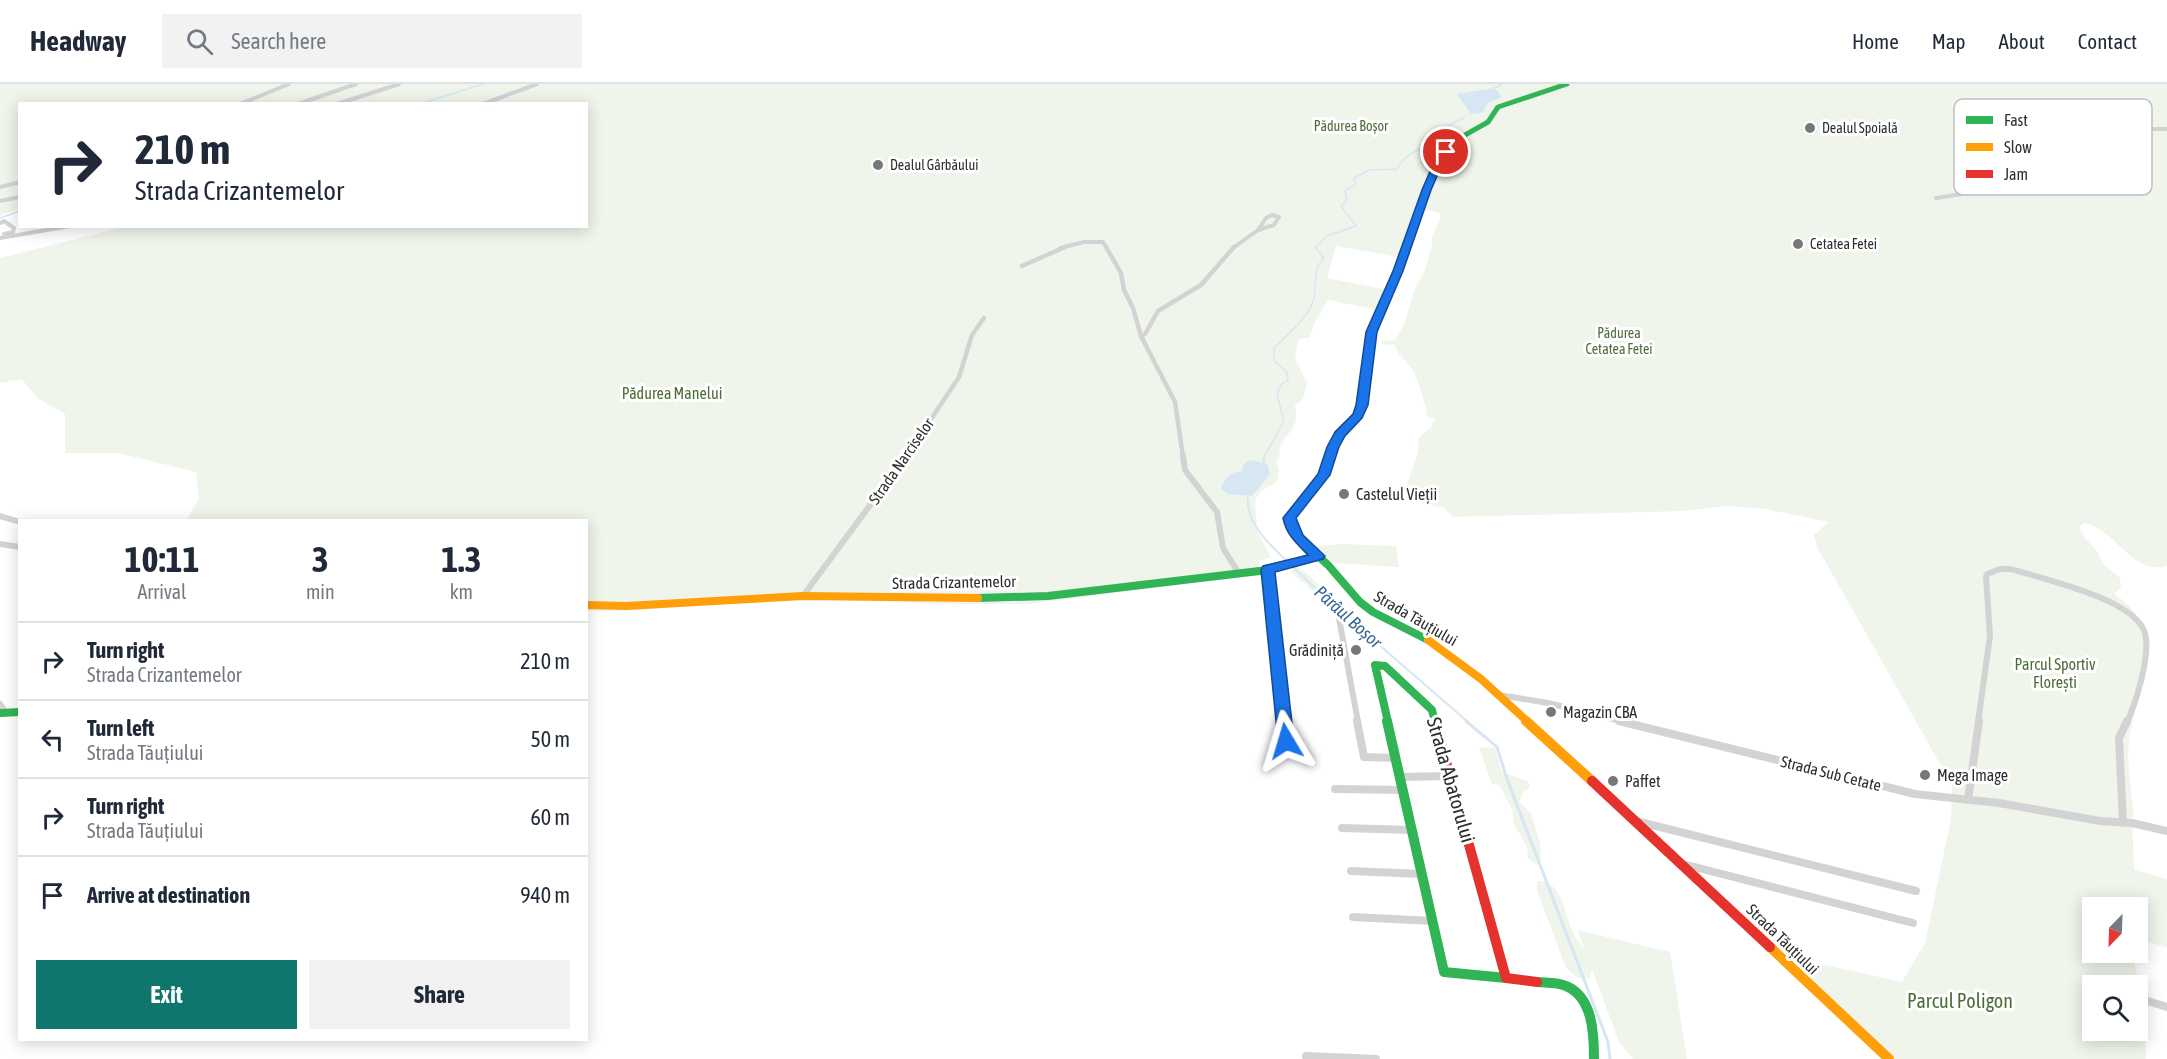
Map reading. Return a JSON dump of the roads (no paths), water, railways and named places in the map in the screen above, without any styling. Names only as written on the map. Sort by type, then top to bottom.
[{"type":"main road","name":"Strada Tăuțiului","points":[[1567,84],[1498,107],[1488,122],[1465,135],[1440,160],[1426,190],[1398,271],[1372,332],[1362,405],[1358,415],[1340,434],[1324,475],[1290,518],[1292,528],[1317,559],[1365,607],[1446,651],[1499,695],[1683,864],[1888,1059]]},
{"type":"main road","name":"Strada Crizantemelor","points":[[588,605],[626,606],[803,596],[937,599],[1048,596],[1268,570],[1317,559]]},
{"type":"main road","name":"Strada Abatorului","points":[[1506,978],[1432,710],[1386,666],[1375,665],[1444,972],[1573,988],[1579,994],[1585,1007],[1592,1034],[1594,1059]]},
{"type":"main road","points":[[1,710],[18,712]]},
{"type":"street","points":[[245,102],[289,84]]},
{"type":"street","points":[[304,102],[356,84]]},
{"type":"street","points":[[343,102],[399,84]]},
{"type":"street","points":[[488,102],[537,84]]},
{"type":"street","points":[[2152,128],[2167,129]]},
{"type":"street","points":[[0,187],[18,182]]},
{"type":"street","points":[[1936,198],[1956,195]]},
{"type":"street","points":[[0,201],[18,197]]},
{"type":"street","points":[[1141,336],[1145,334],[1158,311],[1201,285],[1234,247],[1258,230],[1269,216],[1279,217],[1274,225],[1258,230]]},
{"type":"street","points":[[0,223],[4,221],[14,228],[13,232],[0,237]]},
{"type":"street","points":[[0,237],[57,228]]},
{"type":"street","points":[[1022,266],[1031,260],[1079,242],[1103,242],[1121,273],[1124,290],[1133,308],[1141,336],[1175,402],[1185,470],[1217,512],[1223,548],[1238,572]]},
{"type":"street","name":"Strada Narciselor","points":[[803,596],[893,476],[959,377],[972,335],[984,318]]},
{"type":"street","points":[[0,516],[18,521]]},
{"type":"street","points":[[0,544],[18,547]]},
{"type":"street","points":[[1968,801],[1990,636],[1986,577],[1992,571],[2006,568],[2110,600],[2134,617],[2145,632],[2146,649],[2137,700],[2119,738],[2123,823]]},
{"type":"street","points":[[1268,570],[1286,741]]},
{"type":"street","points":[[1336,602],[1364,757],[1396,758]]},
{"type":"street","name":"Strada Sub Cetate","points":[[1499,695],[1558,705],[1916,794],[1999,803],[2085,819],[2132,823],[2167,831]]},
{"type":"street","points":[[1400,777],[1450,776]]},
{"type":"street","points":[[1335,789],[1403,790]]},
{"type":"street","points":[[1634,821],[1916,891]]},
{"type":"street","points":[[1342,828],[1412,830]]},
{"type":"street","points":[[1683,864],[1913,923]]},
{"type":"street","points":[[1351,871],[1422,874]]},
{"type":"street","points":[[1353,917],[1433,921]]},
{"type":"street","points":[[2148,1001],[2167,1007]]},
{"type":"street","points":[[1306,1056],[1376,1059]]},
{"type":"water","points":[[1497,90],[1502,97],[1489,102],[1484,109],[1486,110],[1480,113],[1471,114],[1457,94]]},
{"type":"water","points":[[1250,460],[1268,464],[1270,474],[1252,496],[1227,494],[1221,488],[1224,481],[1232,474],[1242,471],[1243,465]]},
{"type":"waterway","points":[[426,102],[483,84]]},
{"type":"waterway","name":"Pârâul Boșor","points":[[1493,89],[1502,84]]},
{"type":"waterway","name":"Pârâul Boșor","points":[[1265,455],[1284,421],[1277,395],[1281,385],[1288,380],[1287,372],[1274,361],[1274,348],[1300,322],[1312,304],[1317,268],[1324,258],[1315,247],[1327,236],[1356,226],[1341,206],[1347,199],[1345,191],[1355,184],[1354,178],[1369,170],[1397,169],[1406,157],[1441,137],[1447,132],[1447,126],[1464,118]]},
{"type":"waterway","points":[[0,218],[18,212]]},
{"type":"waterway","name":"Pârâul Boșor","points":[[1263,464],[1265,455]]},
{"type":"waterway","name":"Pârâul Boșor","points":[[1248,496],[1250,515],[1260,533],[1288,562]]},
{"type":"waterway","name":"Pârâul Boșor","points":[[1292,566],[1336,608]]},
{"type":"waterway","name":"Pârâul Boșor","points":[[1340,611],[1468,722]]},
{"type":"waterway","name":"Pârâul Boșor","points":[[1466,721],[1497,747],[1507,779],[1608,1042],[1610,1059]]},
{"type":"place","name":"Dealul Spoială","points":[[1810,128]]},
{"type":"place","name":"Dealul Gârbăului","points":[[878,165]]},
{"type":"place","name":"Cetatea Fetei","points":[[1798,244]]},
{"type":"place","name":"Castelul Vieții","points":[[1344,494]]},
{"type":"place","name":"Grădiniță","points":[[1356,650]]},
{"type":"place","name":"Magazin CBA","points":[[1551,712]]},
{"type":"place","name":"Mega Image","points":[[1925,775]]},
{"type":"place","name":"Paffet","points":[[1613,781]]},
{"type":"park label","name":"Pădurea Boșor","points":[[1351,126]]},
{"type":"park label","name":"Pădurea Cetatea Fetei","points":[[1619,342]]},
{"type":"park label","name":"Pădurea Manelui","points":[[672,393]]},
{"type":"park label","name":"Parcul Sportiv Florești","points":[[2055,673]]},
{"type":"park label","name":"Parcul Poligon","points":[[1960,1001]]}]
